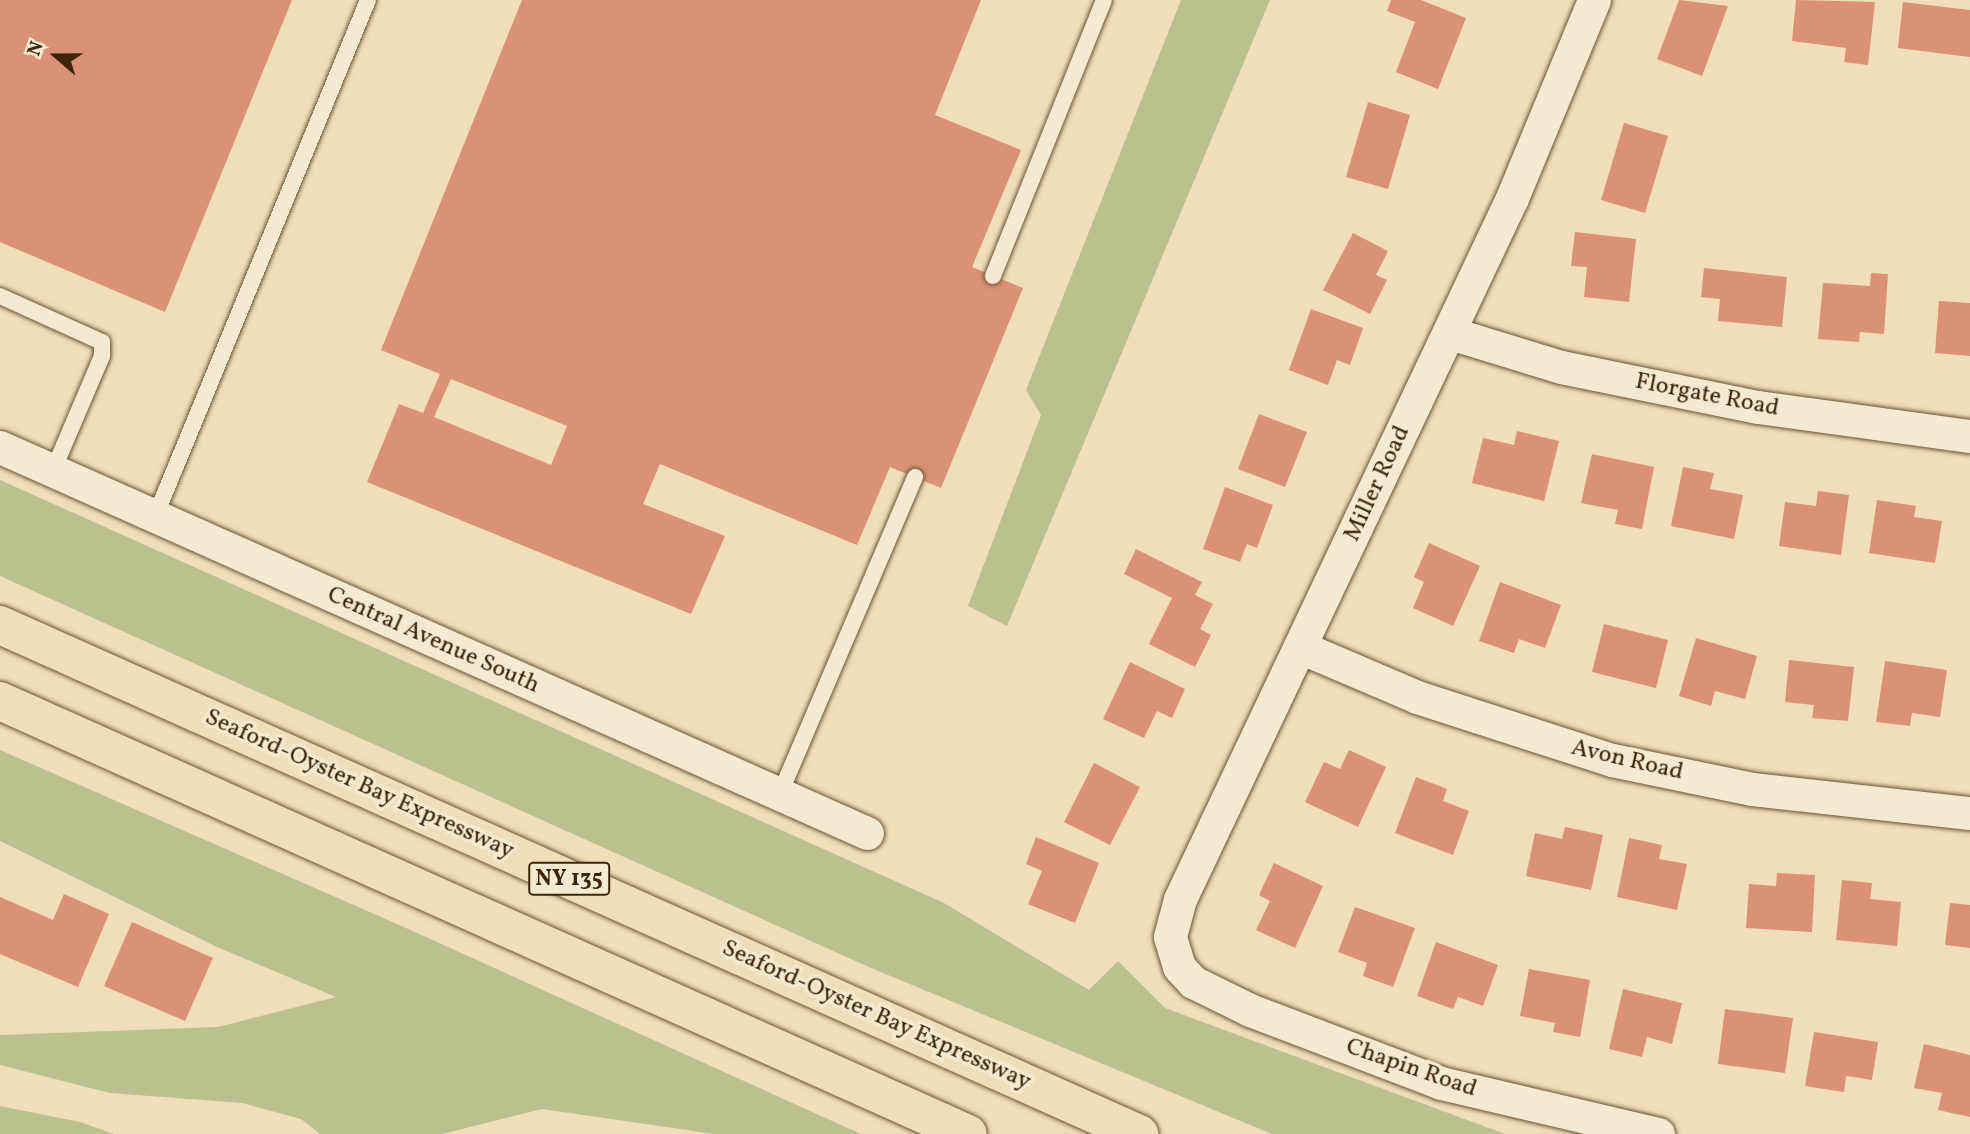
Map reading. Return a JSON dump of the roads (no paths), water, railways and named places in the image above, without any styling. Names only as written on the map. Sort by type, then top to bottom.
[{"type":"highway","name":"Seaford-Oyster Bay Expressway","points":[[0,625],[1139,1134]]},
{"type":"highway","name":"NY 135","points":[[0,701],[968,1134]]},
{"type":"street","name":"Miller Road","points":[[1179,967],[1170,937],[1180,899],[1450,333],[1594,0]]},
{"type":"street","name":"Florgate Road","points":[[1450,333],[1561,368],[1758,407],[1970,436]]},
{"type":"street","name":"Central Avenue South","points":[[0,447],[867,834]]},
{"type":"street","name":"Avon Road","points":[[1300,647],[1417,697],[1612,760],[1752,789],[1970,813]]},
{"type":"street","name":"Chapin Road","points":[[1179,967],[1193,982],[1250,1010],[1441,1083],[1658,1134]]},
{"type":"lane","points":[[155,517],[368,0]]},
{"type":"lane","points":[[993,276],[1104,0]]},
{"type":"lane","points":[[0,296],[102,342],[102,356],[53,471]]},
{"type":"lane","points":[[779,796],[915,477]]}]
